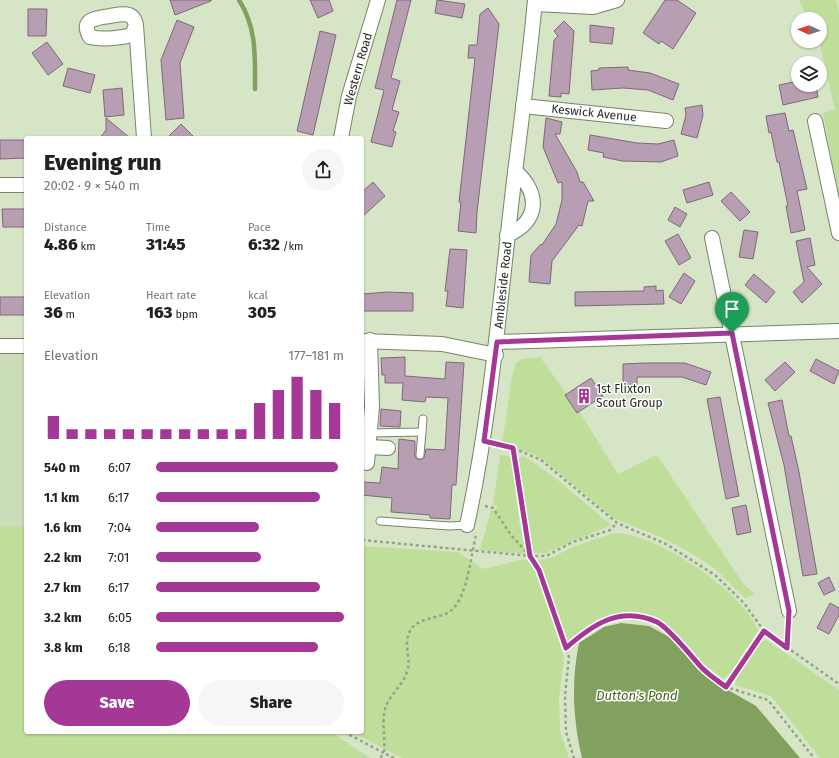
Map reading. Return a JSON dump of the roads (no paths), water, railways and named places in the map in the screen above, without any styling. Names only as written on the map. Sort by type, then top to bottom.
[{"type":"street","name":"Western Road","points":[[341,136],[349,96],[378,0]]},
{"type":"street","points":[[535,2],[593,7],[617,0]]},
{"type":"street","name":"Ambleside Road","points":[[467,525],[484,441],[496,349],[535,2]]},
{"type":"street","points":[[136,25],[144,136]]},
{"type":"street","name":"Keswick Avenue","points":[[523,106],[666,121]]},
{"type":"street","points":[[815,121],[839,233]]},
{"type":"street","name":"Ambleside Road","points":[[508,235],[517,231],[525,224],[530,217],[533,205],[530,188],[515,171]]},
{"type":"street","points":[[0,185],[24,185]]},
{"type":"street","points":[[712,238],[789,611]]},
{"type":"street","points":[[367,463],[372,407],[366,341],[442,344],[496,349],[732,333],[839,331]]},
{"type":"street","points":[[0,346],[24,346]]},
{"type":"street","points":[[370,440],[388,448]]},
{"type":"lane","points":[[420,455],[423,419]]},
{"type":"lane","points":[[370,440],[422,432]]},
{"type":"lane","points":[[380,521],[449,526],[467,525]]},
{"type":"water","name":"Dutton's Pond","points":[[621,623],[649,626],[671,638],[698,666],[721,686],[756,706],[800,758],[582,758],[574,701],[576,658],[579,643],[604,627]]},
{"type":"waterway","points":[[239,0],[249,21],[254,43],[255,89]]},
{"type":"place","name":"1st Flixton Scout Group","points":[[584,396]]}]
